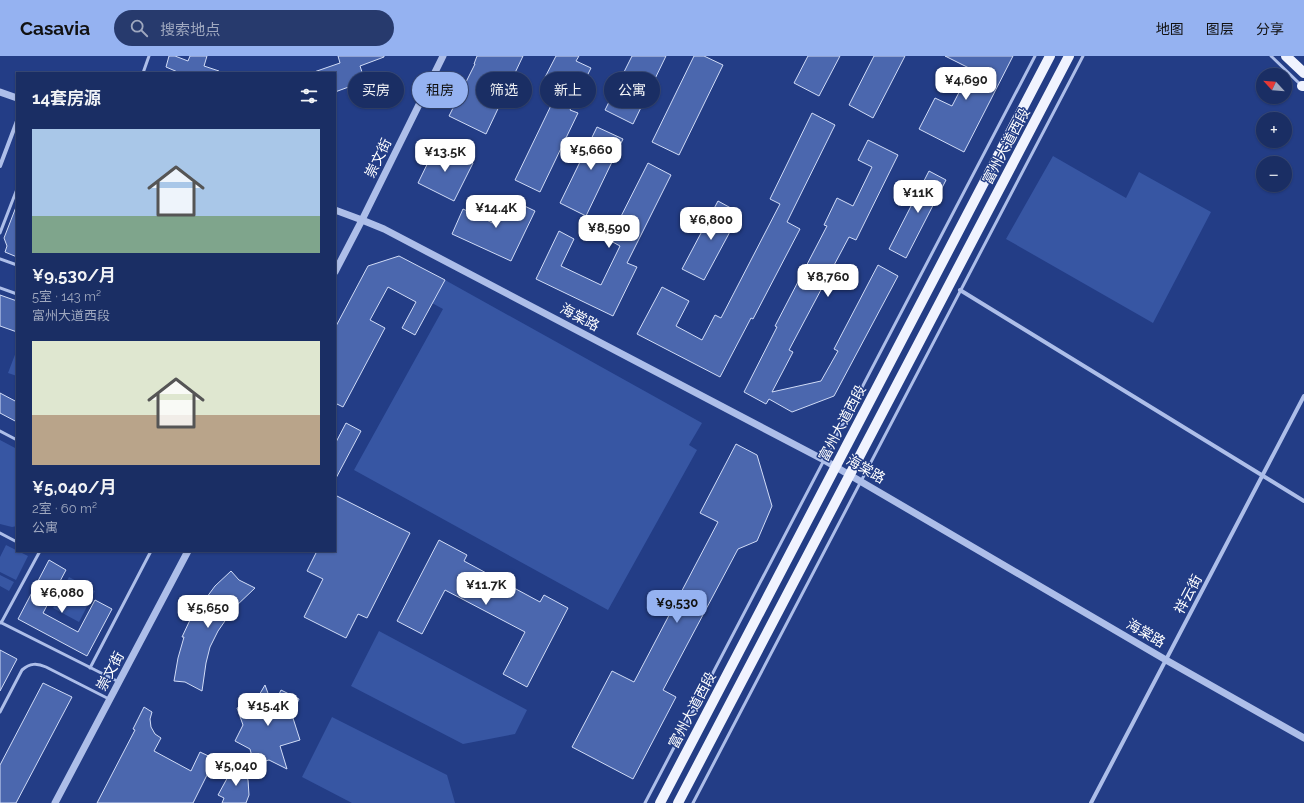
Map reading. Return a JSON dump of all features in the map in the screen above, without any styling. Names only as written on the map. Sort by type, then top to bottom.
[{"type":"main road","name":"富州大道西段","points":[[660,803],[1050,56]]},
{"type":"main road","name":"富州大道西段","points":[[678,803],[1069,56]]},
{"type":"main road","points":[[1286,56],[1304,73]]},
{"type":"street","name":"崇文街","points":[[336,270],[443,56]]},
{"type":"street","points":[[0,92],[16,98]]},
{"type":"street","points":[[0,166],[16,124]]},
{"type":"street","name":"海棠路","points":[[336,210],[391,233],[850,474],[1166,660],[1304,738]]},
{"type":"street","points":[[960,290],[1304,501]]},
{"type":"street","name":"祥云街","points":[[1091,803],[1304,396]]},
{"type":"street","name":"崇文街","points":[[55,803],[187,552]]},
{"type":"lane","points":[[143,72],[149,56]]},
{"type":"lane","points":[[645,803],[1035,56]]},
{"type":"lane","points":[[693,803],[1083,56]]},
{"type":"lane","points":[[1271,56],[1303,86]]},
{"type":"lane","points":[[0,233],[16,192]]},
{"type":"lane","points":[[0,259],[16,265]]},
{"type":"lane","points":[[0,288],[16,294]]},
{"type":"lane","points":[[0,431],[16,439]]},
{"type":"lane","points":[[0,533],[16,541]]},
{"type":"lane","points":[[39,552],[1,623],[118,682]]},
{"type":"lane","points":[[90,668],[151,552]]},
{"type":"lane","points":[[0,712],[22,670],[28,666],[36,664],[46,667],[110,699]]},
{"type":"shaded area","points":[[1053,156],[1126,198],[1139,172],[1211,212],[1153,323],[1006,239]]},
{"type":"shaded area","points":[[445,280],[702,423],[689,445],[697,450],[608,610],[354,470],[443,309],[432,303]]},
{"type":"shaded area","points":[[16,352],[16,376],[8,373]]},
{"type":"shaded area","points":[[0,440],[16,448],[16,526],[12,527],[0,524]]},
{"type":"shaded area","points":[[6,545],[16,550],[16,552],[20,552],[28,556],[16,580],[0,572],[0,557]]},
{"type":"shaded area","points":[[0,575],[14,582],[9,591],[0,586]]},
{"type":"shaded area","points":[[69,577],[95,591],[79,622],[53,608]]},
{"type":"shaded area","points":[[379,631],[527,710],[515,734],[463,744],[351,686]]},
{"type":"shaded area","points":[[332,717],[447,775],[455,803],[352,803],[302,777]]},
{"type":"building","points":[[169,56],[175,56],[188,61],[190,56],[207,56],[204,66],[219,72],[178,72],[166,67]]},
{"type":"building","points":[[338,56],[384,56],[360,66],[362,72],[348,72],[348,87],[336,92],[336,72],[314,72],[340,63]]},
{"type":"building","points":[[477,56],[523,56],[515,72],[476,72],[476,108],[498,108],[486,134],[449,116],[453,108],[468,108],[468,78]]},
{"type":"building","points":[[556,56],[579,56],[576,61],[591,68],[589,72],[548,72]]},
{"type":"building","points":[[632,56],[666,56],[658,72],[624,72]]},
{"type":"building","points":[[694,56],[704,56],[723,65],[679,155],[652,142]]},
{"type":"building","points":[[808,56],[840,56],[819,96],[794,83]]},
{"type":"building","points":[[874,56],[905,56],[873,118],[849,105]]},
{"type":"building","points":[[945,56],[1013,56],[964,152],[919,129],[935,98],[952,106],[971,69]]},
{"type":"building","points":[[550,108],[571,108],[570,110],[578,113],[540,192],[515,180]]},
{"type":"building","points":[[606,108],[641,108],[633,124],[605,110]]},
{"type":"building","points":[[812,113],[835,125],[787,222],[800,229],[753,319],[751,318],[720,377],[637,334],[662,287],[689,301],[676,326],[702,340],[715,315],[721,318],[780,204],[770,199]]},
{"type":"building","points":[[597,127],[623,139],[586,216],[560,203]]},
{"type":"building","points":[[868,140],[898,155],[856,240],[849,237],[789,350],[793,352],[772,392],[821,381],[838,351],[834,349],[878,265],[898,276],[834,396],[792,412],[769,399],[766,404],[744,392],[777,327],[775,326],[827,226],[824,225],[837,198],[853,206],[872,167],[858,160]]},
{"type":"building","points":[[437,144],[473,163],[454,201],[418,183]]},
{"type":"building","points":[[648,163],[671,175],[627,263],[637,267],[613,316],[536,279],[559,231],[574,239],[561,266],[601,285],[620,246],[609,240]]},
{"type":"building","points":[[929,171],[946,180],[906,258],[889,249]]},
{"type":"building","points":[[508,198],[535,211],[511,261],[452,234],[463,209],[495,224]]},
{"type":"building","points":[[718,201],[740,213],[704,280],[682,269]]},
{"type":"building","points":[[16,207],[16,257],[5,252],[7,246],[4,238]]},
{"type":"building","points":[[399,256],[445,280],[415,335],[402,328],[416,302],[388,287],[370,320],[385,328],[343,407],[336,404],[336,326],[368,266]]},
{"type":"building","points":[[0,295],[16,301],[16,332],[0,326]]},
{"type":"building","points":[[0,393],[16,401],[16,421],[0,413]]},
{"type":"building","points":[[346,423],[361,431],[336,478],[336,442]]},
{"type":"building","points":[[736,444],[757,455],[772,506],[757,541],[738,549],[663,690],[676,697],[633,779],[572,747],[612,671],[634,682],[718,522],[700,513]]},
{"type":"building","points":[[336,496],[410,533],[367,618],[358,614],[346,638],[304,617],[323,579],[307,571],[316,552],[336,552]]},
{"type":"building","points":[[439,540],[467,555],[464,561],[540,602],[544,595],[568,608],[527,687],[503,674],[525,632],[445,590],[422,634],[397,621]]},
{"type":"building","points":[[49,560],[66,570],[43,613],[78,632],[95,600],[112,609],[87,656],[18,619]]},
{"type":"building","points":[[231,571],[239,580],[255,588],[234,608],[218,631],[210,647],[202,691],[185,682],[174,681],[184,637],[182,637],[190,620],[199,604],[201,605],[215,586]]},
{"type":"building","points":[[0,650],[17,659],[0,691]]},
{"type":"building","points":[[43,683],[72,697],[16,803],[0,803],[0,765]]},
{"type":"building","points":[[265,685],[273,707],[281,690],[299,699],[292,715],[300,740],[280,746],[287,769],[269,760],[254,764],[250,749],[235,741],[243,725],[237,708],[255,702]]},
{"type":"building","points":[[144,707],[152,712],[150,719],[151,727],[155,734],[161,738],[154,751],[191,771],[200,752],[215,759],[193,803],[97,803],[135,730],[133,729]]},
{"type":"building","points":[[236,762],[244,770],[248,780],[249,795],[246,803],[222,803],[224,798],[218,795]]}]
